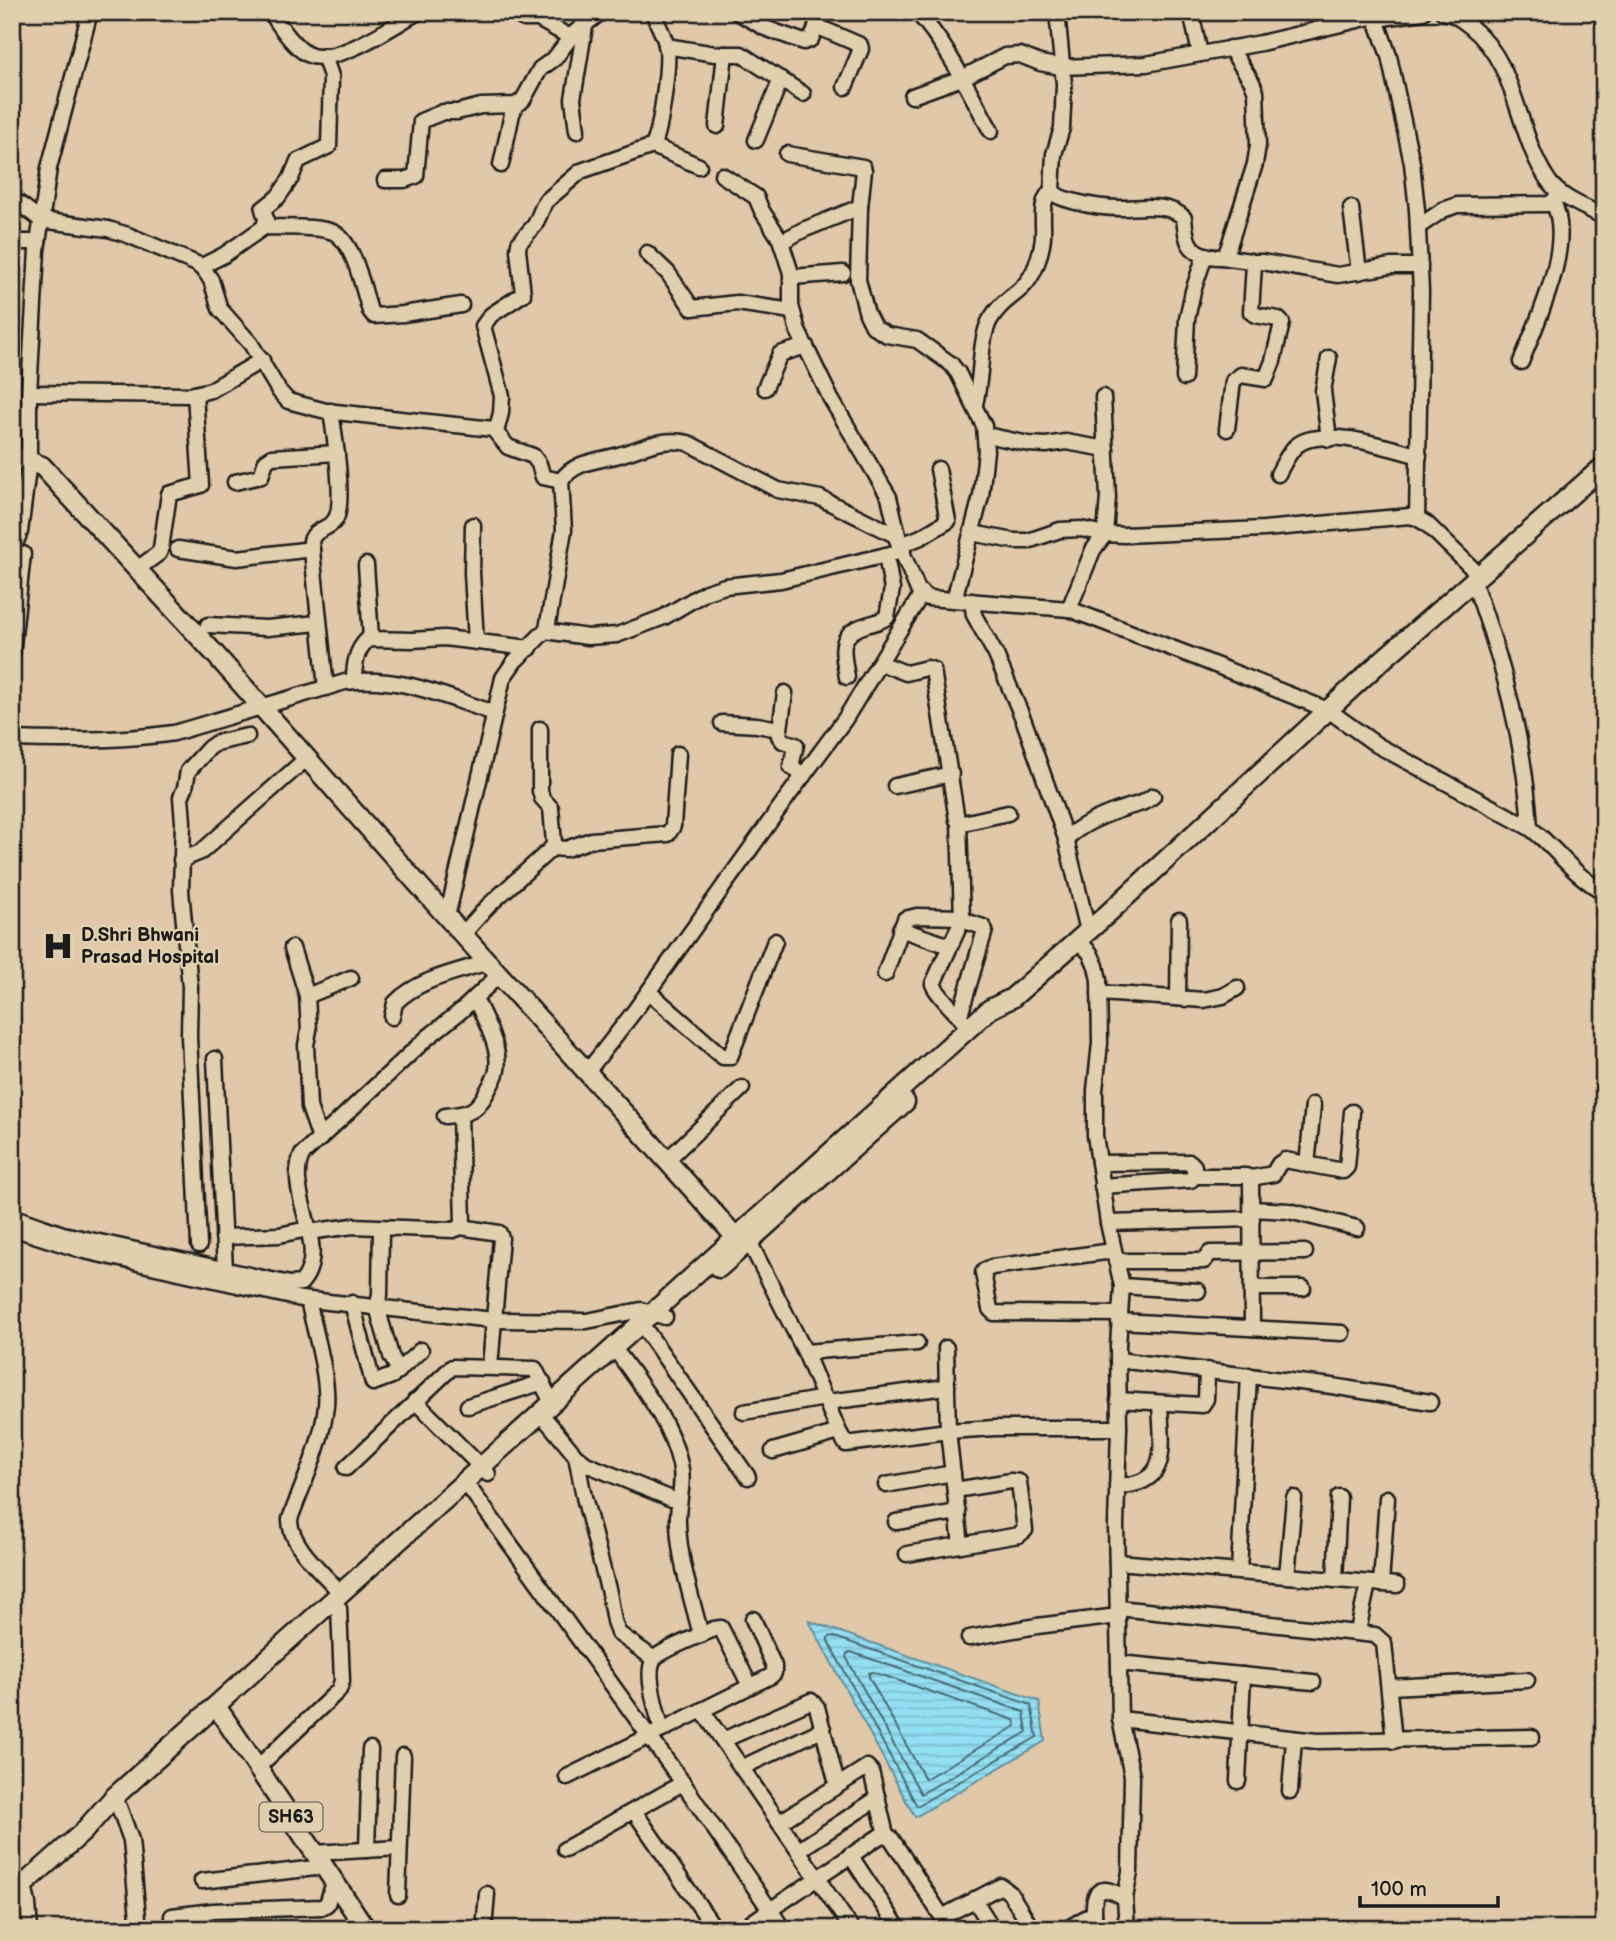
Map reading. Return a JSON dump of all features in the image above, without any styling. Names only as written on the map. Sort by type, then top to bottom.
[{"type":"main road","points":[[20,458],[41,466],[307,758],[587,1072],[743,1241]]},
{"type":"main road","points":[[83,1832],[119,1807],[219,1710],[484,1470],[552,1403],[743,1241],[997,1019],[1012,998],[1328,710],[1604,466]]},
{"type":"main road","points":[[743,1241],[965,1022],[1012,998]]},
{"type":"main road","points":[[340,1601],[471,1490],[484,1470],[547,1421],[648,1332],[658,1314]]},
{"type":"main road","points":[[18,1890],[83,1832],[113,1798],[219,1710]]},
{"type":"main road","name":"SH63","points":[[219,1710],[366,1929]]},
{"type":"street","points":[[12,653],[24,547],[20,532],[20,458],[29,393],[38,242],[49,168],[90,12]]},
{"type":"street","points":[[271,12],[292,41],[298,43],[307,54],[324,56],[365,41],[418,12]]},
{"type":"street","points":[[511,12],[524,19],[538,19],[570,37]]},
{"type":"street","points":[[501,165],[512,114],[523,100],[536,74],[555,58],[570,37],[601,12]]},
{"type":"street","points":[[653,12],[666,46],[664,87],[653,146]]},
{"type":"street","points":[[737,12],[765,28],[800,41],[811,38],[820,19],[860,45],[861,49],[845,88]]},
{"type":"street","points":[[917,12],[962,78],[991,131]]},
{"type":"street","points":[[975,404],[980,384],[985,331],[992,316],[1032,278],[1043,242],[1042,218],[1045,199],[1052,190],[1054,154],[1062,128],[1057,12]]},
{"type":"street","points":[[1191,12],[1200,54]]},
{"type":"street","points":[[912,96],[962,78],[994,60],[1014,54],[1061,67],[1146,64],[1261,43],[1376,15],[1383,18],[1423,12]]},
{"type":"street","points":[[1443,12],[1462,14],[1492,48],[1513,88],[1523,125],[1556,197],[1556,265],[1521,362]]},
{"type":"street","points":[[1376,15],[1389,56],[1412,163],[1418,227],[1420,267],[1417,518]]},
{"type":"street","points":[[577,131],[573,99],[585,26]]},
{"type":"street","points":[[666,46],[715,54],[741,54],[803,94]]},
{"type":"street","points":[[1223,257],[1228,249],[1255,164],[1258,145],[1256,92],[1230,48]]},
{"type":"street","points":[[717,126],[725,54]]},
{"type":"street","points":[[264,227],[266,219],[263,209],[278,197],[291,178],[298,161],[329,146],[331,76],[324,56]]},
{"type":"street","points":[[756,140],[781,79]]},
{"type":"street","points":[[384,180],[404,180],[416,176],[419,124],[423,120],[443,112],[457,112],[481,106],[516,106]]},
{"type":"street","points":[[496,432],[502,396],[483,326],[491,315],[524,291],[519,243],[535,225],[545,202],[581,171],[653,146],[699,166]]},
{"type":"street","points":[[787,154],[863,167],[858,280],[867,314],[873,326],[880,331],[887,335],[917,340],[951,364],[975,404],[986,435],[981,496],[954,600]]},
{"type":"street","points":[[722,175],[756,197],[781,242],[792,277],[792,311],[798,331],[831,399],[889,498],[901,545]]},
{"type":"street","points":[[1052,190],[1060,198],[1091,206],[1154,207],[1175,211],[1184,218],[1188,246],[1200,254],[1338,275],[1391,266],[1420,267]]},
{"type":"street","points":[[1418,227],[1443,210],[1457,205],[1548,204],[1556,197]]},
{"type":"street","points":[[1556,197],[1604,217]]},
{"type":"street","points":[[12,198],[41,220],[108,229],[151,243],[200,267],[211,280],[220,309],[251,344],[279,391],[288,401],[331,411],[483,427],[496,432],[508,447],[533,456],[543,477],[561,481]]},
{"type":"street","points":[[781,242],[803,230],[860,208]]},
{"type":"street","points":[[1351,208],[1359,272]]},
{"type":"street","points":[[200,267],[224,255],[264,227],[318,229],[337,234],[349,249],[374,316],[461,305]]},
{"type":"street","points":[[12,242],[38,242]]},
{"type":"street","points":[[647,253],[668,273],[692,308],[737,303],[792,311]]},
{"type":"street","points":[[1184,378],[1187,319],[1205,255]]},
{"type":"street","points":[[1227,429],[1233,381],[1241,375],[1263,381],[1266,379],[1282,323],[1278,318],[1255,316],[1251,312],[1255,267],[1252,262]]},
{"type":"street","points":[[792,277],[843,274]]},
{"type":"street","points":[[765,388],[780,354],[806,346]]},
{"type":"street","points":[[1329,358],[1323,391],[1329,439]]},
{"type":"street","points":[[29,393],[195,394],[211,390],[262,360]]},
{"type":"street","points":[[136,570],[161,548],[169,494],[201,485],[195,394]]},
{"type":"street","points":[[1069,609],[1093,550],[1105,534],[1108,497],[1103,397]]},
{"type":"street","points":[[326,688],[312,537],[332,523],[338,513],[337,453],[331,411]]},
{"type":"street","points":[[986,435],[1029,444],[1046,446],[1066,442],[1105,449]]},
{"type":"street","points":[[447,916],[494,713],[507,670],[546,631],[564,530],[561,481],[565,474],[582,464],[657,442],[677,440],[688,443],[778,490],[820,498],[895,535],[922,595],[928,598],[1069,609],[1328,710],[1405,761],[1530,828],[1547,841],[1572,871],[1604,892]]},
{"type":"street","points":[[1279,474],[1297,445],[1306,440],[1365,441],[1419,456]]},
{"type":"street","points":[[235,482],[261,476],[266,461],[272,457],[337,453]]},
{"type":"street","points":[[546,631],[588,637],[617,635],[664,617],[714,589],[782,580],[886,555],[948,521],[938,469]]},
{"type":"street","points":[[972,533],[1028,541],[1060,530],[1081,529],[1114,535],[1417,518],[1442,537],[1476,578],[1519,738],[1526,771],[1530,828]]},
{"type":"street","points":[[473,525],[472,573],[476,642]]},
{"type":"street","points":[[12,566],[15,544],[20,532]]},
{"type":"street","points":[[178,549],[237,558],[312,549]]},
{"type":"street","points":[[847,677],[843,642],[861,626],[887,617],[892,589],[886,555]]},
{"type":"street","points":[[366,565],[371,638]]},
{"type":"street","points":[[587,1072],[649,992],[845,719],[922,595]]},
{"type":"street","points":[[972,601],[974,615],[996,655],[1024,721],[1066,838],[1083,935],[1096,966],[1100,1043],[1094,1111],[1102,1186],[1122,1286],[1118,1354],[1116,1562],[1120,1719],[1132,1776],[1129,1872],[1125,1898],[1127,1929]]},
{"type":"street","points":[[208,625],[267,628],[318,623]]},
{"type":"street","points":[[354,681],[355,659],[363,643],[371,638],[444,638],[530,648]]},
{"type":"street","points":[[880,663],[906,673],[927,667],[933,670],[959,822],[962,918],[933,987],[965,1022]]},
{"type":"street","points":[[12,739],[80,741],[174,733],[354,681],[385,680],[411,685],[494,713]]},
{"type":"street","points":[[785,693],[780,739],[796,744],[791,767],[804,775]]},
{"type":"street","points":[[722,723],[779,729]]},
{"type":"street","points":[[463,934],[488,906],[552,848],[554,843],[551,808],[542,798],[540,791],[540,729]]},
{"type":"street","points":[[199,1245],[189,1036],[190,987],[181,890],[181,797],[188,771],[216,743],[247,737]]},
{"type":"street","points":[[552,848],[566,849],[592,840],[668,834],[673,826],[678,754]]},
{"type":"street","points":[[181,860],[201,852],[307,758]]},
{"type":"street","points":[[895,786],[951,774]]},
{"type":"street","points":[[1066,838],[1116,811],[1143,803],[1153,796]]},
{"type":"street","points":[[959,822],[1008,813]]},
{"type":"street","points":[[885,974],[905,919],[915,916],[962,918],[983,927],[985,930],[965,1022]]},
{"type":"street","points":[[1178,998],[1179,920]]},
{"type":"street","points":[[900,929],[950,946]]},
{"type":"street","points":[[649,992],[723,1057],[730,1057],[775,941]]},
{"type":"street","points":[[292,948],[307,996],[309,1107],[320,1139]]},
{"type":"street","points":[[257,1768],[339,1690],[342,1681],[340,1601],[290,1530],[290,1519],[322,1430],[326,1404],[324,1377],[303,1293],[313,1258],[299,1167],[302,1155],[426,1038],[475,999],[494,969]]},
{"type":"street","points":[[392,1017],[395,1003],[409,992],[437,979],[494,969]]},
{"type":"street","points":[[307,996],[351,978]]},
{"type":"street","points":[[1099,993],[1214,999],[1237,988]]},
{"type":"street","points":[[461,1227],[463,1189],[453,1115],[470,1112],[484,1099],[497,1070],[491,1036],[475,999]]},
{"type":"street","points":[[215,1059],[225,1270]]},
{"type":"street","points":[[667,1160],[742,1088]]},
{"type":"street","points":[[1307,1165],[1313,1104]]},
{"type":"street","points":[[1196,1174],[1246,1175],[1251,1178],[1273,1174],[1281,1161],[1340,1172],[1346,1169],[1352,1112]]},
{"type":"street","points":[[1099,1163],[1190,1162],[1196,1174]]},
{"type":"street","points":[[1102,1186],[1191,1180],[1196,1174]]},
{"type":"street","points":[[1251,1178],[1252,1328]]},
{"type":"street","points":[[1108,1223],[1289,1211],[1357,1228]]},
{"type":"street","points":[[12,1216],[63,1234],[290,1284],[303,1293]]},
{"type":"street","points":[[223,1237],[279,1235],[353,1226],[453,1230],[461,1227],[501,1235],[490,1367]]},
{"type":"street","points":[[12,1227],[35,1237],[95,1254],[352,1303],[493,1316],[587,1321],[641,1310],[658,1314]]},
{"type":"street","points":[[382,1229],[378,1304],[391,1356],[399,1371]]},
{"type":"street","points":[[743,1241],[805,1352],[843,1441],[850,1444],[948,1431],[1046,1426],[1119,1428]]},
{"type":"street","points":[[1305,1252],[1210,1253],[1204,1261],[1115,1256],[988,1268],[983,1273],[990,1309],[994,1313],[1119,1318],[1342,1333]]},
{"type":"street","points":[[1122,1286],[1198,1291]]},
{"type":"street","points":[[1252,1288],[1303,1288]]},
{"type":"street","points":[[352,1303],[373,1383],[399,1371],[421,1350]]},
{"type":"street","points":[[648,1332],[748,1477]]},
{"type":"street","points":[[805,1352],[918,1343]]},
{"type":"street","points":[[946,1348],[948,1431],[961,1545]]},
{"type":"street","points":[[1118,1354],[1207,1370],[1430,1402]]},
{"type":"street","points":[[621,1356],[650,1398],[675,1446],[681,1466],[679,1541],[701,1634]]},
{"type":"street","points":[[346,1468],[452,1367],[535,1369],[552,1403]]},
{"type":"street","points":[[1118,1400],[1202,1405],[1206,1399],[1207,1370]]},
{"type":"street","points":[[1239,1572],[1249,1375]]},
{"type":"street","points":[[468,1406],[543,1382]]},
{"type":"street","points":[[744,1412],[947,1387]]},
{"type":"street","points":[[415,1401],[484,1470]]},
{"type":"street","points":[[1117,1486],[1142,1483],[1157,1470],[1162,1451],[1160,1403]]},
{"type":"street","points":[[547,1421],[576,1456],[597,1469],[678,1502]]},
{"type":"street","points":[[772,1451],[839,1432]]},
{"type":"street","points":[[576,1456],[618,1633],[653,1659]]},
{"type":"street","points":[[886,1485],[953,1473]]},
{"type":"street","points":[[908,1553],[1023,1533],[1026,1527],[1021,1486],[1016,1480],[955,1490]]},
{"type":"street","points":[[471,1490],[656,1733],[683,1783],[783,1929]]},
{"type":"street","points":[[1335,1580],[1339,1497]]},
{"type":"street","points":[[1287,1576],[1294,1498]]},
{"type":"street","points":[[1358,1631],[1375,1583],[1387,1498]]},
{"type":"street","points":[[895,1522],[958,1512]]},
{"type":"street","points":[[1116,1562],[1397,1585]]},
{"type":"street","points":[[969,1637],[1118,1612],[1375,1634],[1384,1643],[1394,1741]]},
{"type":"street","points":[[567,1777],[771,1675],[775,1669],[753,1619]]},
{"type":"street","points":[[653,1659],[718,1628],[724,1631],[750,1686]]},
{"type":"street","points":[[653,1659],[652,1690],[656,1733]]},
{"type":"street","points":[[1119,1662],[1313,1682]]},
{"type":"street","points":[[1238,1781],[1243,1675]]},
{"type":"street","points":[[1390,1687],[1527,1680]]},
{"type":"street","points":[[723,1740],[811,1701],[817,1707],[837,1784]]},
{"type":"street","points":[[702,1710],[852,1929]]},
{"type":"street","points":[[1120,1719],[1294,1739],[1394,1741],[1532,1737]]},
{"type":"street","points":[[743,1767],[823,1729]]},
{"type":"street","points":[[1290,1791],[1294,1739]]},
{"type":"street","points":[[367,1850],[370,1749]]},
{"type":"street","points":[[398,1895],[403,1756]]},
{"type":"street","points":[[780,1822],[867,1767],[871,1771],[886,1835]]},
{"type":"street","points":[[565,1849],[683,1783]]},
{"type":"street","points":[[799,1850],[878,1798]]},
{"type":"street","points":[[119,1807],[131,1840],[139,1929]]},
{"type":"street","points":[[634,1811],[715,1929]]},
{"type":"street","points":[[742,1929],[850,1855],[886,1835],[891,1838],[946,1923],[974,1899],[1002,1886],[1010,1893],[1032,1929]]},
{"type":"street","points":[[202,1881],[324,1867],[367,1850],[399,1848]]},
{"type":"street","points":[[850,1855],[899,1929]]},
{"type":"street","points":[[172,1916],[233,1910],[323,1907],[327,1903],[324,1867]]},
{"type":"street","points":[[18,1890],[28,1904],[30,1929]]},
{"type":"street","points":[[1095,1929],[1095,1895],[1100,1891],[1116,1892],[1125,1898]]},
{"type":"street","points":[[484,1929],[486,1894]]},
{"type":"street","points":[[974,1899],[993,1929]]},
{"type":"street","points":[[200,1929],[234,1928],[233,1910]]},
{"type":"street","points":[[1067,1929],[1094,1913]]},
{"type":"water","points":[[809,1621],[1039,1701],[1045,1741],[915,1817]]},
{"type":"place","name":"D.Shri Bhwani Prasad Hospital","points":[[58,946]]}]
